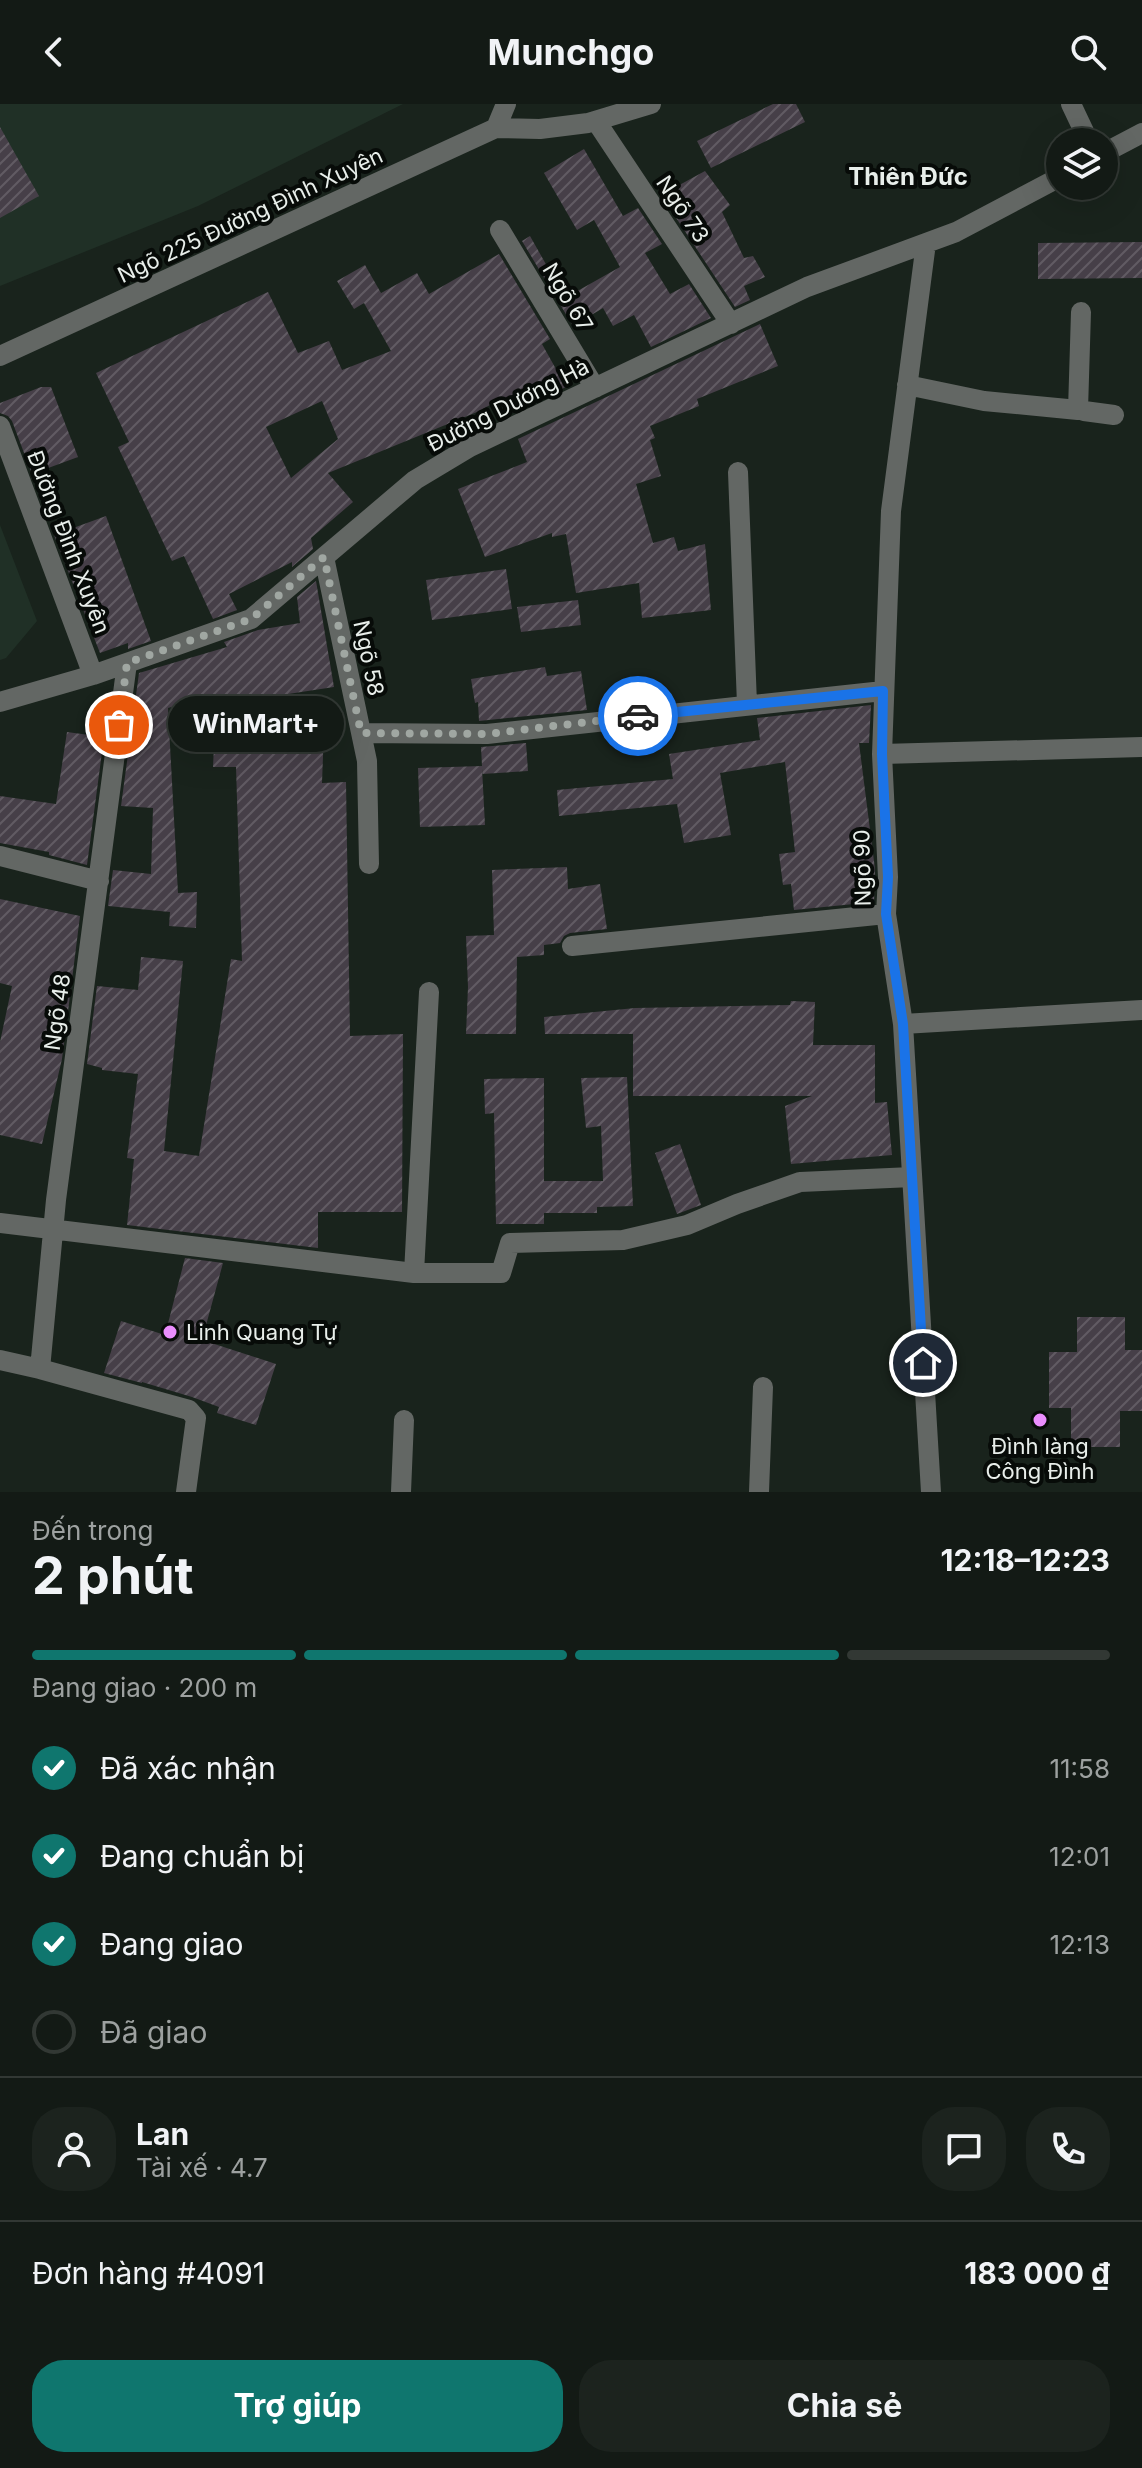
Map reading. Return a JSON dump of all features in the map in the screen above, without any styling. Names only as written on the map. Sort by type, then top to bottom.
[{"type":"street","points":[[506,104],[496,128],[540,129],[596,121],[651,104]]},
{"type":"street","points":[[1071,104],[1082,128]]},
{"type":"street","name":"Ngõ 73","points":[[596,121],[731,324]]},
{"type":"street","name":"Ngõ 225 Đường Đình Xuyên","points":[[0,356],[496,128]]},
{"type":"street","points":[[1118,146],[1142,133]]},
{"type":"street","name":"Đường Dương Hà","points":[[0,702],[93,675],[251,619],[415,480],[470,447],[807,287],[956,232],[1046,184]]},
{"type":"street","name":"Ngõ 67","points":[[500,230],[595,388]]},
{"type":"street","name":"Ngõ 90","points":[[926,243],[891,511],[882,754],[888,877],[886,914],[903,1024],[931,1492]]},
{"type":"street","points":[[907,385],[984,401],[1078,410],[1081,312]]},
{"type":"street","points":[[1084,411],[1114,415]]},
{"type":"street","name":"Đường Đình Xuyên","points":[[0,426],[93,675]]},
{"type":"street","points":[[738,472],[747,704]]},
{"type":"street","name":"Ngõ 58","points":[[324,557],[367,761],[369,864]]},
{"type":"street","name":"Ngõ 48","points":[[40,1369],[56,1200],[127,663]]},
{"type":"street","points":[[361,733],[487,734],[883,691]]},
{"type":"street","points":[[882,754],[1142,747]]},
{"type":"street","points":[[0,856],[99,881]]},
{"type":"street","points":[[572,946],[886,914]]},
{"type":"street","points":[[414,1273],[429,992]]},
{"type":"street","points":[[903,1024],[1142,1010]]},
{"type":"street","points":[[0,1223],[414,1273],[501,1273],[510,1243],[623,1240],[687,1225],[800,1182],[912,1177]]},
{"type":"street","points":[[0,1360],[189,1410],[196,1418],[186,1492]]},
{"type":"street","points":[[759,1492],[763,1387]]},
{"type":"street","points":[[401,1492],[404,1420]]},
{"type":"shaded area","points":[[0,104],[403,104],[198,206],[0,286]]},
{"type":"shaded area","points":[[0,525],[37,621],[6,658],[0,660]]},
{"type":"building","points":[[773,104],[796,104],[805,122],[711,168],[697,141]]},
{"type":"building","points":[[0,127],[39,196],[0,218]]},
{"type":"building","points":[[584,149],[623,216],[638,208],[662,244],[645,253],[670,294],[689,284],[711,318],[651,347],[634,315],[613,326],[603,308],[573,326],[522,241],[530,236],[565,298],[620,267],[594,220],[577,230],[544,173]]},
{"type":"building","points":[[705,171],[730,205],[722,212],[744,258],[753,256],[765,277],[744,286],[750,300],[735,307],[661,195]]},
{"type":"building","points":[[1142,242],[1142,278],[1038,279],[1038,243]]},
{"type":"building","points":[[499,254],[550,339],[542,344],[566,387],[508,415],[501,399],[477,412],[328,473],[353,502],[311,538],[313,549],[292,567],[292,562],[229,594],[237,610],[213,619],[184,556],[172,561],[118,447],[129,442],[96,373],[268,292],[298,353],[329,341],[342,370],[391,351],[364,303],[354,309],[337,281],[365,265],[381,293],[374,297],[417,273],[429,294]],"holes":[[[322,401],[338,439],[291,478],[266,427]]]},
{"type":"building","points":[[760,324],[778,366],[697,399],[699,406],[650,426],[655,438],[650,440],[661,476],[636,484],[653,543],[674,537],[678,551],[705,544],[711,610],[642,618],[639,583],[576,593],[566,534],[552,537],[552,533],[485,557],[458,489],[527,462],[518,439]]},
{"type":"building","points":[[41,387],[51,387],[78,457],[32,474],[12,421],[0,413],[0,403]]},
{"type":"building","points":[[106,516],[151,641],[128,649],[128,643],[100,653],[54,535]]},
{"type":"building","points":[[506,569],[512,609],[432,620],[426,580]]},
{"type":"building","points":[[316,581],[334,687],[216,705],[216,695],[168,708],[178,893],[197,892],[196,928],[169,926],[170,912],[108,906],[113,870],[151,874],[153,808],[121,806],[139,673],[227,647],[224,642],[258,630],[300,623],[297,597]]},
{"type":"building","points":[[578,600],[581,625],[521,632],[517,607]]},
{"type":"building","points":[[545,667],[547,676],[581,671],[587,710],[479,721],[478,702],[475,703],[471,679]]},
{"type":"building","points":[[871,705],[869,743],[859,743],[875,869],[874,902],[794,910],[791,884],[783,885],[779,854],[795,852],[785,762],[720,773],[731,835],[684,843],[677,804],[559,816],[557,790],[673,779],[669,754],[760,740],[757,718]]},
{"type":"building","points":[[215,725],[324,730],[322,783],[346,782],[350,1036],[403,1034],[402,1212],[318,1212],[318,1248],[127,1225],[134,1159],[127,1158],[138,1074],[102,1070],[87,1064],[97,986],[138,990],[141,957],[183,961],[164,1151],[199,1156],[231,959],[242,961],[236,767],[213,767]]},
{"type":"building","points":[[67,732],[104,737],[87,865],[49,855],[49,852],[0,843],[0,796],[56,804]]},
{"type":"building","points":[[526,743],[528,771],[482,774],[485,825],[420,827],[418,768],[482,766],[481,747]]},
{"type":"building","points":[[567,867],[568,889],[600,884],[607,929],[570,933],[560,943],[544,945],[544,955],[517,957],[516,1034],[466,1034],[466,936],[494,935],[492,870]]},
{"type":"building","points":[[0,899],[80,916],[62,1059],[42,1144],[0,1135],[0,1042],[12,986],[0,983]]},
{"type":"building","points":[[791,1001],[815,1002],[813,1045],[875,1045],[875,1103],[887,1102],[892,1155],[791,1164],[785,1106],[812,1096],[633,1096],[633,1034],[545,1034],[544,1017],[635,1008],[790,1005]]},
{"type":"building","points":[[627,1077],[633,1206],[597,1207],[597,1213],[544,1213],[544,1224],[496,1224],[494,1113],[485,1114],[484,1079],[544,1078],[544,1181],[603,1181],[601,1126],[586,1128],[581,1078]]},
{"type":"building","points":[[680,1144],[701,1205],[677,1214],[655,1153]]},
{"type":"building","points":[[185,1258],[223,1263],[202,1340],[276,1364],[256,1425],[217,1413],[219,1407],[192,1397],[104,1373],[121,1321],[165,1335]]},
{"type":"building","points":[[1077,1317],[1125,1317],[1125,1350],[1142,1350],[1142,1411],[1120,1411],[1120,1447],[1071,1447],[1071,1408],[1049,1408],[1049,1352],[1077,1352]]},
{"type":"way so far","points":[[119,725],[127,663],[251,619],[324,557],[361,733],[487,734],[638,716]]},
{"type":"place","name":"WinMart+","points":[[119,725]]},
{"type":"place","name":"Linh Quang Tự","points":[[170,1332]]},
{"type":"place","name":"Đình làng Công Đình","points":[[1040,1420]]},
{"type":"district","name":"Thiên Đức","points":[[908,176]]},
{"type":"route","points":[[638,716],[883,691],[882,754],[888,877],[886,914],[903,1024],[923,1363]]}]
